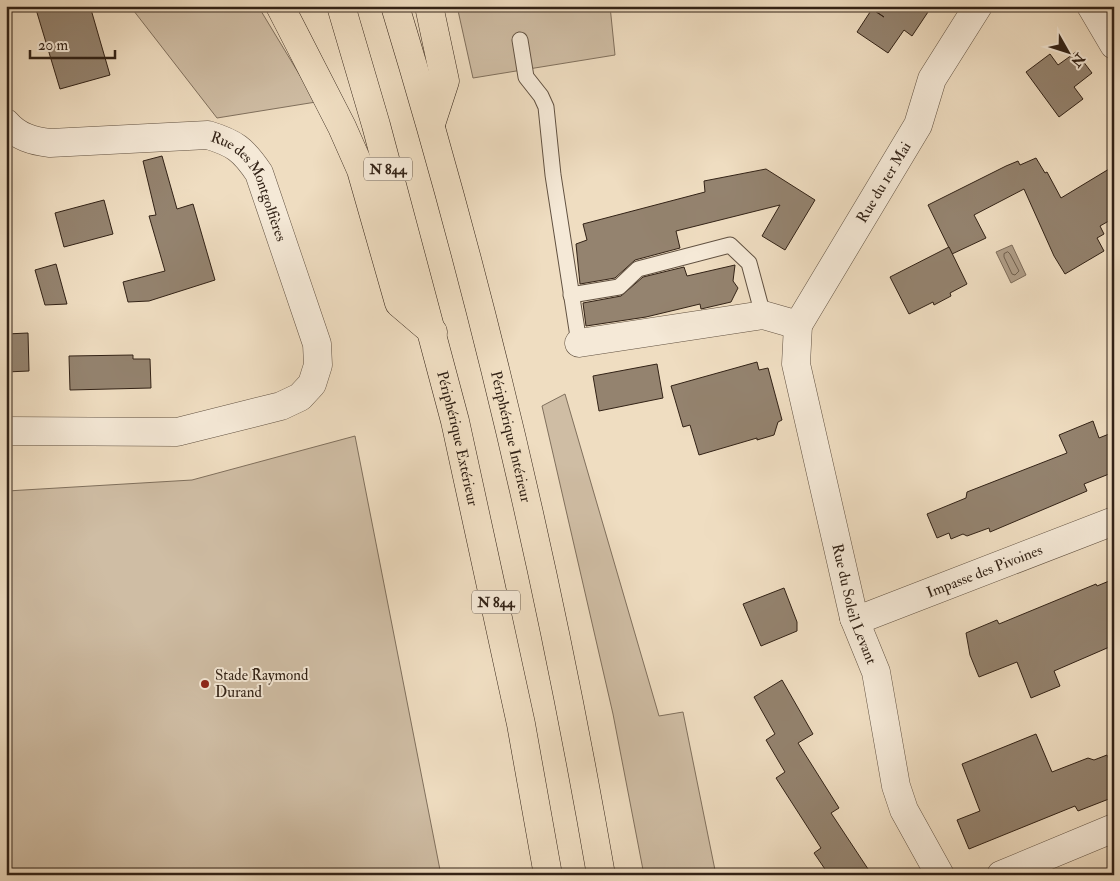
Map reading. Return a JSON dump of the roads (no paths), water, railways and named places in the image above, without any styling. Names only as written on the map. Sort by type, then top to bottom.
[{"type":"highway","points":[[280,6],[342,127],[361,170],[398,303],[433,332]]},
{"type":"highway","name":"Périphérique Extérieur","points":[[341,6],[433,332],[455,421],[521,724],[548,875]]},
{"type":"highway","name":"Périphérique Intérieur","points":[[395,6],[431,124],[476,289],[535,540],[571,710],[601,875]]},
{"type":"highway","points":[[429,6],[446,81],[431,124]]},
{"type":"street","name":"Rue du 1er Mai","points":[[798,325],[918,125],[932,79],[978,6]]},
{"type":"street","points":[[1091,6],[1114,45]]},
{"type":"street","name":"Rue des Montgolfières","points":[[6,123],[12,130],[32,141],[50,143],[208,135],[228,141],[247,155],[259,173],[317,344],[318,365],[312,384],[300,397],[281,406],[177,432],[6,431]]},
{"type":"street","points":[[579,344],[763,315],[798,325]]},
{"type":"street","name":"Rue du Soleil Levant","points":[[798,325],[796,364],[854,618],[876,672],[896,786],[904,810],[940,875]]},
{"type":"street","name":"Impasse des Pivoines","points":[[854,618],[868,616],[1114,521]]},
{"type":"street","points":[[1002,875],[1114,828]]},
{"type":"lane","points":[[520,40],[526,77],[541,96],[546,107],[553,174],[579,344]]},
{"type":"lane","points":[[571,295],[619,286],[638,269],[730,244],[749,263],[763,315]]},
{"type":"water","points":[[1012,245],[1026,275],[1011,283],[996,252]]},
{"type":"place","name":"Stade Raymond Durand","points":[[205,684]]}]
